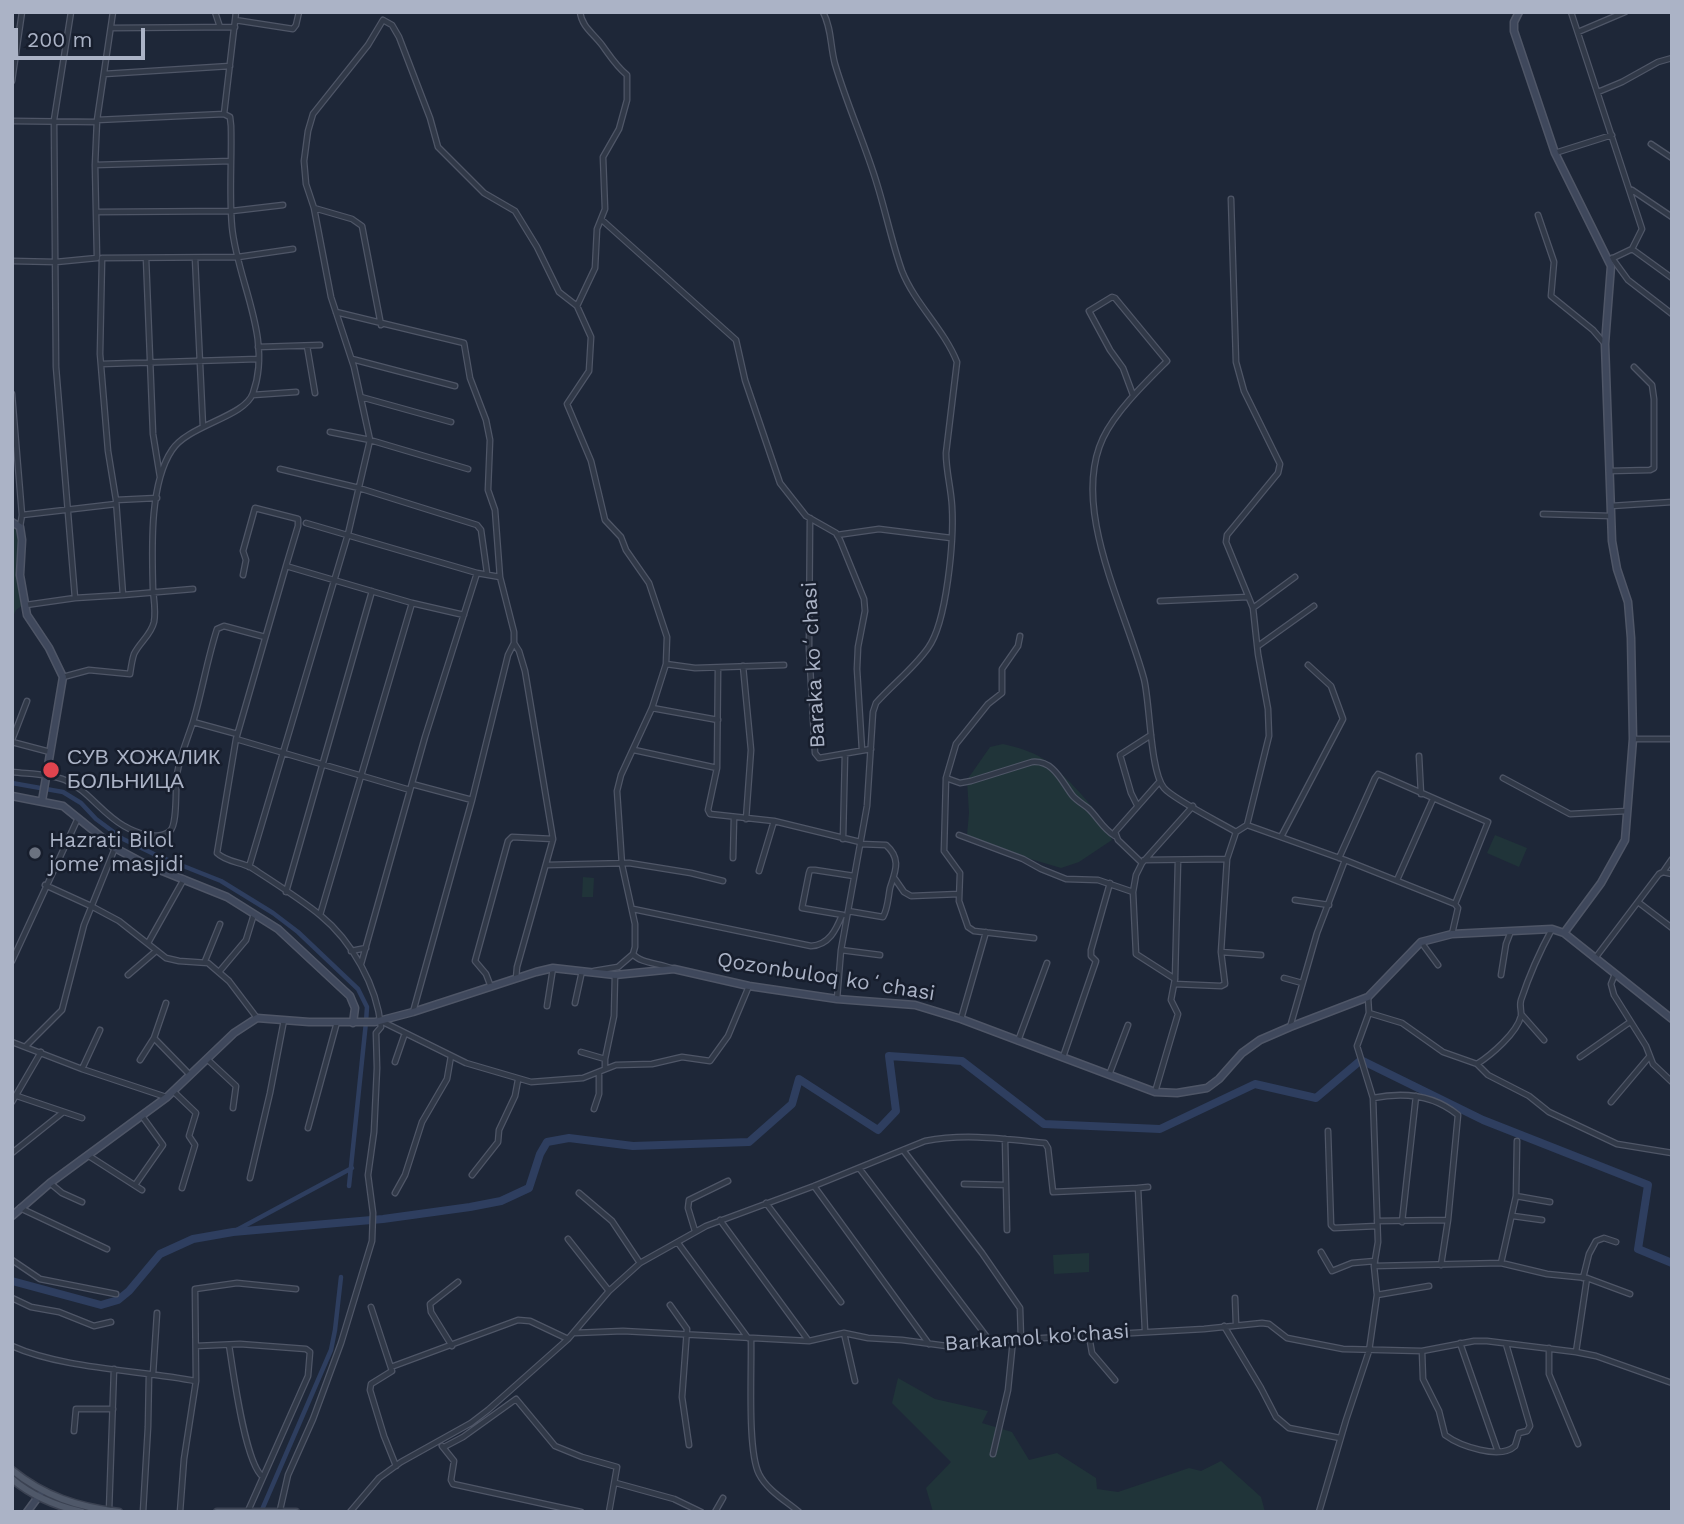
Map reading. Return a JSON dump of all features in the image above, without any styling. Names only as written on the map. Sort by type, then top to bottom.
[{"type":"main road","points":[[1519,12],[1514,22],[1514,31],[1555,153],[1611,259],[1605,344],[1611,516],[1614,554],[1630,615],[1633,739],[1625,840],[1611,867],[1564,933]]},
{"type":"main road","points":[[12,523],[20,527],[20,576],[27,615],[49,648],[63,677],[43,798]]},
{"type":"main road","points":[[12,796],[43,798],[63,806],[115,848],[145,864],[226,897],[278,929],[346,993],[355,1006],[356,1023]]},
{"type":"main road","points":[[1421,942],[1452,934],[1552,929],[1564,933],[1596,957],[1672,1020]]},
{"type":"main road","name":"Qozonbuloq koʻchasi","points":[[257,1018],[378,1022],[553,968],[615,975],[674,969],[749,986],[837,999],[915,1005],[961,1019],[1155,1092],[1177,1093],[1207,1088],[1219,1079],[1242,1053],[1261,1041],[1290,1027],[1368,998],[1421,942]]},
{"type":"main road","points":[[12,1216],[50,1182],[167,1097],[234,1033],[257,1018]]},
{"type":"main road","points":[[12,1470],[40,1494],[118,1512]]},
{"type":"main road","points":[[12,1479],[62,1509],[82,1512]]},
{"type":"main road","points":[[27,1512],[40,1494]]},
{"type":"main road","points":[[217,1512],[296,1512]]},
{"type":"street","points":[[12,81],[22,12]]},
{"type":"street","points":[[71,12],[54,120],[56,367],[75,598]]},
{"type":"street","points":[[113,12],[97,121],[95,165],[100,258],[101,364],[123,595]]},
{"type":"street","points":[[215,12],[220,27]]},
{"type":"street","points":[[224,114],[236,12]]},
{"type":"street","points":[[235,20],[293,29],[299,12]]},
{"type":"street","points":[[577,306],[595,268],[597,229],[603,220],[605,209],[603,157],[620,129],[627,100],[627,75],[614,64],[586,28],[580,12]]},
{"type":"street","points":[[823,12],[835,62],[877,184],[902,270],[911,291],[928,312],[957,362],[946,453],[952,507],[943,607],[937,633],[928,649],[876,703],[873,712],[867,806],[846,913],[837,999]]},
{"type":"street","points":[[1571,12],[1642,229],[1632,249],[1611,259],[1628,280],[1672,314]]},
{"type":"street","points":[[1578,32],[1625,12]]},
{"type":"street","points":[[249,867],[348,534],[370,440],[352,359],[335,312],[314,208],[306,184],[304,161],[308,131],[313,114],[368,46],[383,20],[392,25],[400,37],[438,147],[485,193],[515,211],[537,247],[559,292],[577,306],[591,337],[589,371],[567,404],[591,461],[605,520],[621,537],[626,550],[649,583],[667,637],[666,664],[652,708],[621,775],[617,791],[622,865],[633,909],[633,954],[618,967],[585,971],[575,1003]]},
{"type":"street","points":[[111,28],[235,27]]},
{"type":"street","points":[[1598,92],[1658,62],[1672,58]]},
{"type":"street","points":[[104,74],[230,66]]},
{"type":"street","points":[[12,121],[97,121],[224,114],[230,117],[232,227],[258,335],[253,395]]},
{"type":"street","points":[[1555,153],[1612,135]]},
{"type":"street","points":[[1651,144],[1672,158]]},
{"type":"street","points":[[95,165],[231,161]]},
{"type":"street","points":[[1630,189],[1672,217]]},
{"type":"street","points":[[1193,806],[1143,862],[1133,892],[1136,954],[1174,982],[1223,986],[1226,981],[1221,952],[1227,859],[1236,832],[1247,825],[1269,736],[1268,709],[1253,608],[1226,542],[1227,535],[1278,473],[1280,464],[1244,391],[1236,362],[1231,198]]},
{"type":"street","points":[[97,212],[232,211],[283,205]]},
{"type":"street","points":[[314,208],[352,219],[362,226],[381,325]]},
{"type":"street","points":[[1538,215],[1554,262],[1551,296],[1594,330],[1605,344]]},
{"type":"street","points":[[603,220],[736,340],[745,380],[776,475],[792,500],[810,518],[837,535],[864,599],[865,611],[857,669],[862,750]]},
{"type":"street","points":[[12,261],[238,257],[293,249]]},
{"type":"street","points":[[1632,249],[1672,278]]},
{"type":"street","points":[[146,258],[153,434],[160,479]]},
{"type":"street","points":[[195,258],[203,427]]},
{"type":"street","points":[[1133,395],[1123,368],[1089,311],[1112,297],[1167,361],[1133,395],[1110,425],[1098,450],[1091,483],[1098,535],[1144,681],[1160,781],[1170,793],[1236,832]]},
{"type":"street","points":[[335,312],[464,343],[470,378],[486,420],[490,440],[488,490],[495,510],[500,577],[514,643],[525,671],[553,839],[516,978]]},
{"type":"street","points":[[258,348],[320,345]]},
{"type":"street","points":[[307,346],[315,393]]},
{"type":"street","points":[[101,364],[258,359]]},
{"type":"street","points":[[352,359],[455,386]]},
{"type":"street","points":[[1609,471],[1650,470],[1654,467],[1652,385],[1634,367]]},
{"type":"street","points":[[63,677],[89,670],[130,674],[135,651],[152,629],[155,609],[153,544],[157,498],[160,479],[174,447],[183,438],[238,409],[253,395],[296,392]]},
{"type":"street","points":[[12,394],[22,515],[20,527]]},
{"type":"street","points":[[361,397],[451,422]]},
{"type":"street","points":[[330,432],[370,440],[468,469]]},
{"type":"street","points":[[280,469],[359,488],[477,525],[481,530],[487,573]]},
{"type":"street","points":[[22,515],[157,498]]},
{"type":"street","points":[[1611,506],[1672,502]]},
{"type":"street","points":[[243,575],[246,560],[243,551],[255,508],[298,519],[237,737],[217,853],[249,867],[320,915],[361,964],[381,1027],[376,1033],[374,1132],[368,1175],[373,1213],[372,1241],[338,1353],[276,1510]]},
{"type":"street","points":[[1543,514],[1611,516]]},
{"type":"street","name":"Baraka koʻchasi","points":[[810,518],[809,649],[815,753],[818,758],[872,749]]},
{"type":"street","points":[[306,523],[477,573],[500,577]]},
{"type":"street","points":[[837,535],[879,529],[951,538]]},
{"type":"street","points":[[286,566],[412,603],[464,615]]},
{"type":"street","points":[[361,964],[411,787],[477,573]]},
{"type":"street","points":[[1253,608],[1296,577]]},
{"type":"street","points":[[26,605],[75,598],[194,589]]},
{"type":"street","points":[[286,892],[372,591]]},
{"type":"street","points":[[1160,601],[1248,597]]},
{"type":"street","points":[[320,915],[412,603]]},
{"type":"street","points":[[1258,646],[1314,606]]},
{"type":"street","points":[[12,772],[65,780],[127,828],[148,835],[166,834],[173,827],[181,754],[193,722],[217,629],[225,626],[265,637]]},
{"type":"street","points":[[1020,636],[1017,648],[1002,668],[1003,693],[988,704],[956,744],[946,778],[944,851],[960,873],[959,894],[968,927],[974,931],[1034,938]]},
{"type":"street","points":[[413,1012],[472,800],[508,655],[514,643]]},
{"type":"street","name":"Baraka koʻchasi","points":[[666,664],[695,668],[784,665]]},
{"type":"street","points":[[1281,837],[1343,719],[1331,686],[1308,665]]},
{"type":"street","points":[[743,666],[751,750],[746,819]]},
{"type":"street","points":[[718,668],[717,768],[708,810],[713,816],[774,821],[842,839],[890,847],[896,862],[895,878],[883,917],[802,908],[810,870],[854,876]]},
{"type":"street","points":[[27,701],[12,741],[50,752]]},
{"type":"street","points":[[652,708],[718,720]]},
{"type":"street","points":[[193,722],[360,776],[472,800]]},
{"type":"street","points":[[1137,805],[1120,755],[1151,735]]},
{"type":"street","points":[[1633,739],[1672,739]]},
{"type":"street","points":[[634,750],[717,768]]},
{"type":"street","points":[[842,839],[845,754]]},
{"type":"street","points":[[1419,756],[1420,794]]},
{"type":"street","points":[[946,778],[965,782],[1032,762],[1042,762],[1057,773],[1073,797],[1089,809],[1104,829],[1143,862],[1227,859]]},
{"type":"street","points":[[1339,858],[1377,775],[1488,822],[1455,904]]},
{"type":"street","points":[[1503,778],[1570,814],[1627,811]]},
{"type":"street","points":[[1115,836],[1117,828],[1160,781]]},
{"type":"street","points":[[1397,880],[1433,799]]},
{"type":"street","points":[[12,961],[78,817]]},
{"type":"street","points":[[733,858],[734,818]]},
{"type":"street","points":[[759,871],[774,821]]},
{"type":"street","points":[[1247,825],[1455,904],[1458,908],[1452,934]]},
{"type":"street","points":[[959,835],[1023,859],[1066,879],[1098,880],[1133,892]]},
{"type":"street","points":[[491,987],[486,974],[475,961],[508,841],[512,838],[553,839]]},
{"type":"street","points":[[26,1046],[62,1010],[84,925],[115,848]]},
{"type":"street","points":[[1596,957],[1672,859]]},
{"type":"street","points":[[1290,1027],[1317,933],[1345,860]]},
{"type":"street","points":[[1155,1092],[1178,1016],[1171,1004],[1178,861]]},
{"type":"street","points":[[547,865],[629,863],[723,881]]},
{"type":"street","points":[[1663,872],[1672,874]]},
{"type":"street","points":[[895,878],[904,892],[911,896],[959,894]]},
{"type":"street","points":[[148,943],[184,879]]},
{"type":"street","points":[[1063,1058],[1095,966],[1096,959],[1091,956],[1091,950],[1110,883]]},
{"type":"street","points":[[45,885],[119,921],[166,958],[205,961],[248,1003],[257,1018]]},
{"type":"street","points":[[1295,900],[1329,905]]},
{"type":"street","points":[[1638,902],[1672,928]]},
{"type":"street","points":[[633,909],[811,946],[818,946],[828,940],[846,913]]},
{"type":"street","points":[[219,972],[246,940],[254,914]]},
{"type":"street","points":[[205,961],[220,924]]},
{"type":"street","points":[[1477,1064],[1490,1056],[1522,1015],[1521,1000],[1552,929]]},
{"type":"street","points":[[1501,975],[1511,931]]},
{"type":"street","points":[[961,1019],[986,932]]},
{"type":"street","points":[[1421,942],[1438,965]]},
{"type":"street","points":[[352,951],[366,948]]},
{"type":"street","points":[[841,950],[880,955]]},
{"type":"street","points":[[128,975],[156,951]]},
{"type":"street","points":[[1221,952],[1261,955]]},
{"type":"street","points":[[633,954],[638,959],[661,963],[674,969]]},
{"type":"street","points":[[1018,1041],[1047,963]]},
{"type":"street","points":[[547,1006],[553,968]]},
{"type":"street","points":[[1615,973],[1611,984],[1614,995],[1646,1045],[1653,1064],[1672,1082]]},
{"type":"street","points":[[605,1069],[614,1016],[615,975]]},
{"type":"street","points":[[1284,978],[1302,983]]},
{"type":"street","points":[[378,1022],[451,1056],[518,1080],[531,1082],[583,1078],[625,1064],[652,1064],[682,1057],[710,1061],[728,1036],[749,986]]},
{"type":"street","points":[[1319,1512],[1369,1351],[1377,1294],[1374,1263],[1377,1223],[1373,1098],[1359,1052],[1358,1039],[1368,1013],[1368,998]]},
{"type":"street","points":[[140,1060],[154,1038],[166,1003]]},
{"type":"street","points":[[1368,1013],[1402,1023],[1443,1052],[1477,1064],[1488,1075],[1528,1096],[1549,1112],[1617,1144],[1672,1153]]},
{"type":"street","points":[[1522,1015],[1545,1040]]},
{"type":"street","points":[[250,1178],[284,1019]]},
{"type":"street","points":[[308,1128],[337,1022]]},
{"type":"street","points":[[1580,1057],[1630,1022]]},
{"type":"street","points":[[1109,1075],[1128,1025]]},
{"type":"street","points":[[82,1069],[100,1030]]},
{"type":"street","points":[[395,1062],[405,1033]]},
{"type":"street","points":[[154,1038],[191,1075]]},
{"type":"street","points":[[12,1042],[167,1097]]},
{"type":"street","points":[[12,1102],[41,1052]]},
{"type":"street","points":[[581,1052],[605,1059]]},
{"type":"street","points":[[395,1193],[405,1175],[422,1122],[447,1079],[451,1056]]},
{"type":"street","points":[[1611,1102],[1650,1056]]},
{"type":"street","points":[[207,1059],[236,1086],[233,1108]]},
{"type":"street","points":[[594,1109],[599,1094],[598,1073]]},
{"type":"street","points":[[472,1175],[499,1139],[499,1130],[515,1096],[518,1080]]},
{"type":"street","points":[[173,1091],[196,1113],[189,1136],[195,1145],[182,1188]]},
{"type":"street","points":[[1373,1098],[1394,1095],[1427,1098],[1455,1112],[1459,1119],[1441,1265]]},
{"type":"street","points":[[17,1096],[82,1118]]},
{"type":"street","points":[[1402,1222],[1416,1097]]},
{"type":"street","points":[[12,1153],[63,1113]]},
{"type":"street","points":[[135,1185],[163,1145],[142,1116]]},
{"type":"street","points":[[1328,1131],[1331,1225],[1335,1228],[1447,1220]]},
{"type":"street","points":[[441,1445],[488,1410],[568,1339],[609,1291],[640,1263],[695,1231],[720,1220],[903,1150],[944,1138],[979,1136],[1046,1144],[1053,1192],[1148,1187]]},
{"type":"street","points":[[1005,1139],[1007,1230]]},
{"type":"street","points":[[1501,1263],[1516,1196],[1517,1141]]},
{"type":"street","points":[[903,1150],[982,1253],[1020,1308],[1021,1339]]},
{"type":"street","points":[[89,1156],[142,1190]]},
{"type":"street","points":[[859,1168],[990,1341]]},
{"type":"street","points":[[695,1231],[688,1208],[689,1200],[728,1181]]},
{"type":"street","points":[[50,1182],[62,1193],[82,1202]]},
{"type":"street","points":[[964,1184],[1006,1185]]},
{"type":"street","points":[[814,1186],[930,1345]]},
{"type":"street","points":[[1138,1188],[1145,1331]]},
{"type":"street","points":[[579,1193],[612,1221],[640,1263]]},
{"type":"street","points":[[1516,1196],[1550,1202]]},
{"type":"street","points":[[766,1203],[841,1302]]},
{"type":"street","points":[[20,1208],[107,1249]]},
{"type":"street","points":[[1513,1216],[1542,1220]]},
{"type":"street","points":[[720,1220],[809,1340]]},
{"type":"street","points":[[1576,1352],[1589,1254],[1596,1241],[1604,1238],[1616,1242]]},
{"type":"street","points":[[568,1239],[609,1291]]},
{"type":"street","points":[[678,1243],[749,1338],[752,1441],[757,1468],[768,1485],[799,1512]]},
{"type":"street","points":[[1321,1252],[1332,1272],[1352,1263],[1501,1263],[1547,1274],[1585,1278],[1630,1294]]},
{"type":"street","points":[[12,1261],[40,1279],[116,1294]]},
{"type":"street","points":[[452,1346],[431,1311],[430,1304],[458,1282]]},
{"type":"street","points":[[180,1512],[184,1459],[196,1381],[194,1292],[197,1287],[237,1283],[296,1289]]},
{"type":"street","points":[[1377,1294],[1429,1286]]},
{"type":"street","points":[[12,1298],[31,1307],[58,1312],[94,1326],[111,1322]]},
{"type":"street","points":[[1235,1298],[1236,1325]]},
{"type":"street","points":[[670,1305],[684,1323],[687,1335],[682,1396],[689,1445]]},
{"type":"street","points":[[371,1307],[392,1372],[371,1384],[370,1390],[396,1466]]},
{"type":"street","points":[[143,1512],[157,1313]]},
{"type":"street","points":[[391,1367],[475,1335],[525,1320],[568,1339]]},
{"type":"street","name":"Barkamol ko'chasi","points":[[574,1333],[623,1331],[809,1340],[844,1333],[954,1347],[990,1341],[1262,1323],[1269,1324],[1287,1338],[1343,1349],[1422,1350],[1487,1341],[1549,1348],[1576,1352],[1672,1383]]},
{"type":"street","points":[[1224,1326],[1276,1417],[1289,1428],[1340,1438]]},
{"type":"street","points":[[844,1333],[855,1381]]},
{"type":"street","points":[[1089,1335],[1092,1353],[1115,1380]]},
{"type":"street","points":[[993,1454],[1008,1390],[1013,1340]]},
{"type":"street","points":[[1460,1343],[1498,1451]]},
{"type":"street","points":[[1422,1350],[1423,1379],[1438,1411],[1445,1435],[1460,1442],[1498,1451],[1514,1449],[1519,1433],[1527,1431],[1530,1426],[1506,1344]]},
{"type":"street","points":[[229,1345],[252,1461],[257,1472],[263,1476]]},
{"type":"street","points":[[12,1346],[63,1360],[196,1381]]},
{"type":"street","points":[[196,1346],[306,1349],[310,1352],[308,1376],[263,1476],[251,1511]]},
{"type":"street","points":[[1549,1348],[1549,1374],[1578,1444]]},
{"type":"street","points":[[109,1511],[114,1369]]},
{"type":"street","points":[[349,1512],[379,1478],[396,1466],[463,1437],[516,1399],[555,1446],[617,1467],[609,1512]]},
{"type":"street","points":[[74,1431],[76,1409],[113,1409]]},
{"type":"street","points":[[441,1445],[454,1461],[451,1480],[453,1484],[581,1512]]},
{"type":"street","points":[[616,1483],[674,1499],[701,1512]]},
{"type":"street","points":[[715,1512],[723,1498]]},
{"type":"green space","points":[[12,525],[18,532],[23,605],[16,610],[12,619]]},
{"type":"green space","points":[[1003,744],[1033,753],[1057,770],[1094,809],[1112,840],[1079,862],[1061,868],[1007,852],[967,835],[967,780],[990,747]]},
{"type":"green space","points":[[1495,835],[1527,848],[1519,867],[1487,853]]},
{"type":"green space","points":[[583,877],[594,878],[593,897],[582,897]]},
{"type":"green space","points":[[1089,1253],[1089,1272],[1054,1274],[1053,1255]]},
{"type":"green space","points":[[898,1378],[935,1399],[988,1411],[982,1423],[1012,1432],[1029,1460],[1057,1453],[1096,1478],[1097,1489],[1118,1492],[1189,1468],[1201,1471],[1221,1461],[1261,1497],[1265,1512],[933,1512],[926,1488],[951,1462],[892,1403]]},
{"type":"waterway","points":[[12,783],[63,792],[81,803],[96,819],[123,839],[221,881],[298,932],[358,989],[367,1007],[349,1186]]},
{"type":"waterway","points":[[12,1281],[101,1305],[118,1300],[129,1291],[160,1254],[193,1239],[233,1232],[383,1219],[501,1201],[529,1188],[540,1154],[547,1142],[569,1138],[633,1146],[749,1142],[792,1104],[799,1079],[878,1130],[896,1111],[889,1056],[962,1061],[1044,1124],[1160,1129],[1255,1084],[1316,1098],[1361,1060],[1483,1120],[1648,1185],[1638,1249],[1672,1263]]},
{"type":"waterway","points":[[233,1232],[352,1168]]},
{"type":"waterway","points":[[261,1512],[331,1350],[341,1277]]},
{"type":"place","name":"СУВ ХОЖАЛИК БОЛЬНИЦА","points":[[51,770]]},
{"type":"place","name":"Hazrati Bilol jome’ masjidi","points":[[35,853]]}]
